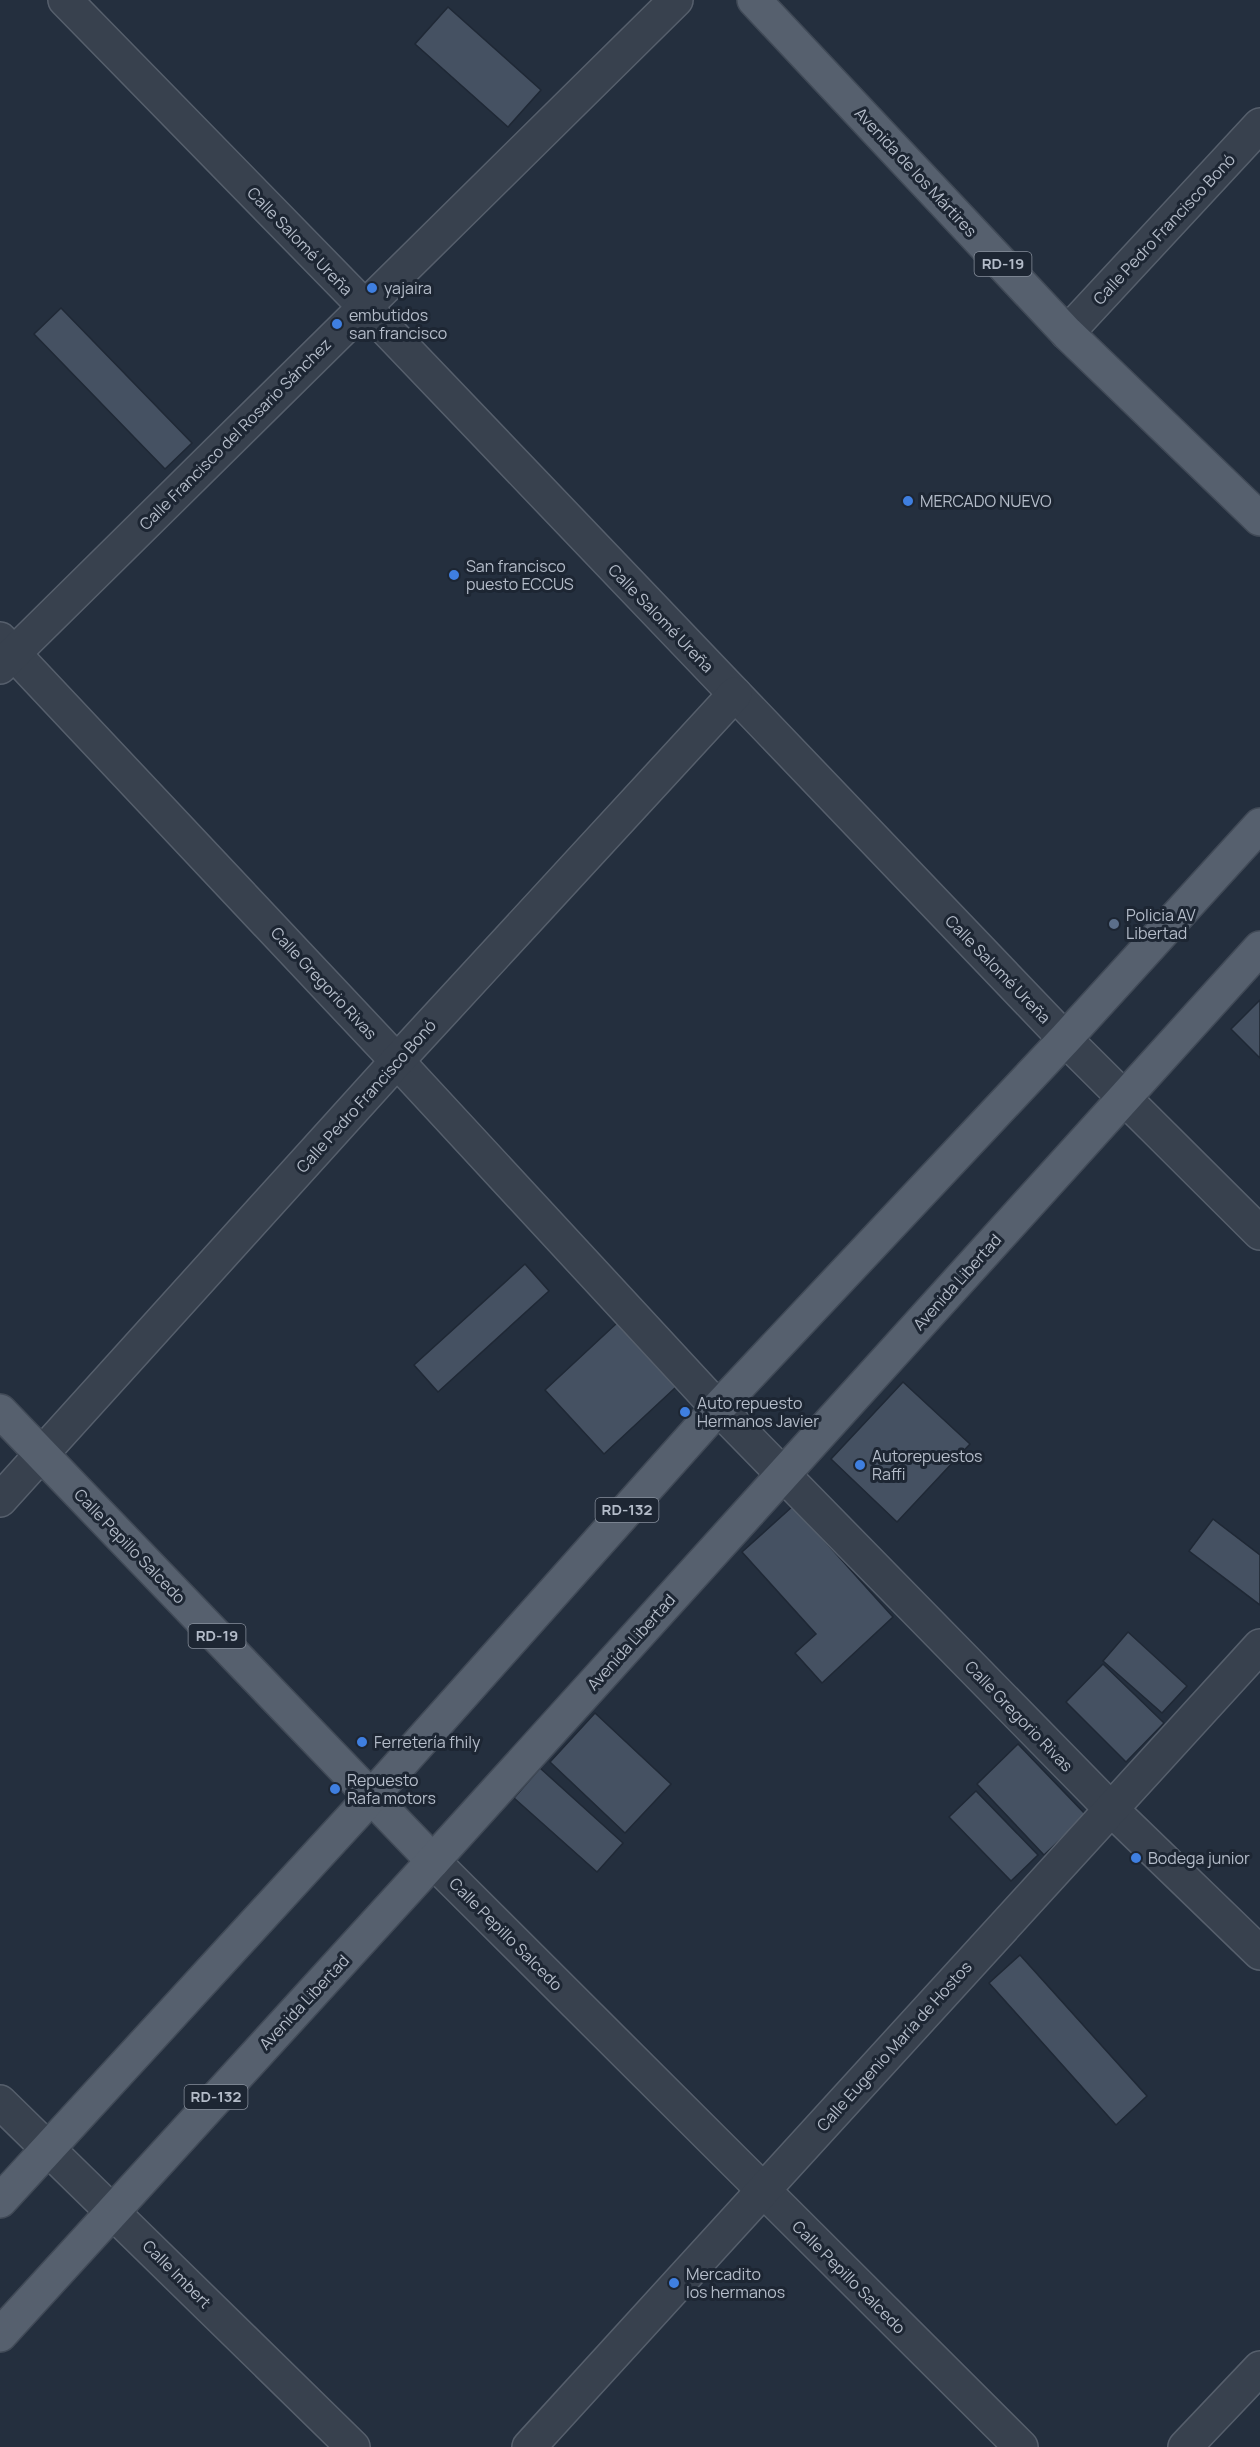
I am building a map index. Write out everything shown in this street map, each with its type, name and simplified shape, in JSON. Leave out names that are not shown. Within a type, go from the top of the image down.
[{"type":"main road","name":"Avenida de los Mártires","points":[[754,0],[1067,333],[1260,519]]},
{"type":"main road","name":"RD-132","points":[[0,2201],[371,1797],[718,1408],[1065,1039],[1260,825]]},
{"type":"main road","name":"Avenida Libertad","points":[[0,2335],[1260,948]]},
{"type":"main road","name":"Calle Pepillo Salcedo","points":[[0,1411],[433,1861]]},
{"type":"street","name":"Calle Salomé Ureña","points":[[66,0],[364,306],[1065,1039],[1260,1233]]},
{"type":"street","name":"Calle Francisco del Rosario Sánchez","points":[[5,653],[676,0]]},
{"type":"street","name":"Calle Pedro Francisco Bonó","points":[[1067,333],[1260,125]]},
{"type":"street","name":"Calle Gregorio Rivas","points":[[5,653],[397,1061],[718,1408],[1111,1809],[1260,1953]]},
{"type":"street","name":"Calle Pedro Francisco Bonó","points":[[0,1500],[397,1061],[735,694]]},
{"type":"street","name":"Calle Eugenio María de Hostos","points":[[529,2447],[1260,1646]]},
{"type":"street","name":"Calle Pepillo Salcedo","points":[[433,1861],[1021,2447]]},
{"type":"street","name":"Calle Imbert","points":[[0,2102],[353,2447]]},
{"type":"street","points":[[1185,2447],[1260,2367]]},
{"type":"building","points":[[448,7],[541,90],[508,127],[415,44]]},
{"type":"building","points":[[61,308],[192,443],[165,469],[34,334]]},
{"type":"building","points":[[1260,1000],[1260,1058],[1231,1029]]},
{"type":"building","points":[[525,1264],[549,1291],[438,1392],[414,1365]]},
{"type":"building","points":[[617,1323],[676,1387],[604,1454],[545,1390]]},
{"type":"building","points":[[903,1382],[970,1444],[897,1522],[831,1459]]},
{"type":"building","points":[[793,1506],[893,1617],[822,1683],[795,1653],[816,1634],[742,1552]]},
{"type":"building","points":[[1213,1519],[1260,1555],[1260,1605],[1189,1551]]},
{"type":"building","points":[[1128,1632],[1187,1686],[1162,1713],[1103,1661]]},
{"type":"building","points":[[1103,1664],[1164,1723],[1126,1762],[1066,1702]]},
{"type":"building","points":[[595,1713],[671,1784],[625,1833],[550,1762]]},
{"type":"building","points":[[1018,1744],[1086,1815],[1044,1855],[977,1784]]},
{"type":"building","points":[[540,1768],[623,1843],[597,1872],[514,1798]]},
{"type":"building","points":[[976,1791],[1038,1855],[1011,1881],[949,1817]]},
{"type":"building","points":[[1020,1955],[1147,2096],[1116,2125],[989,1983]]},
{"type":"place","name":"yajaira","points":[[372,288]]},
{"type":"place","name":"embutidos san francisco","points":[[337,324]]},
{"type":"place","name":"MERCADO NUEVO","points":[[908,501]]},
{"type":"place","name":"San francisco puesto ECCUS","points":[[454,575]]},
{"type":"place","name":"Policia AV Libertad","points":[[1114,924]]},
{"type":"place","name":"Auto repuesto Hermanos Javier","points":[[685,1412]]},
{"type":"place","name":"Autorepuestos Raffi","points":[[860,1465]]},
{"type":"place","name":"Ferretería fhily","points":[[362,1742]]},
{"type":"place","name":"Repuesto Rafa motors","points":[[335,1789]]},
{"type":"place","name":"Bodega junior","points":[[1136,1858]]},
{"type":"place","name":"Mercadito los hermanos","points":[[674,2283]]}]
